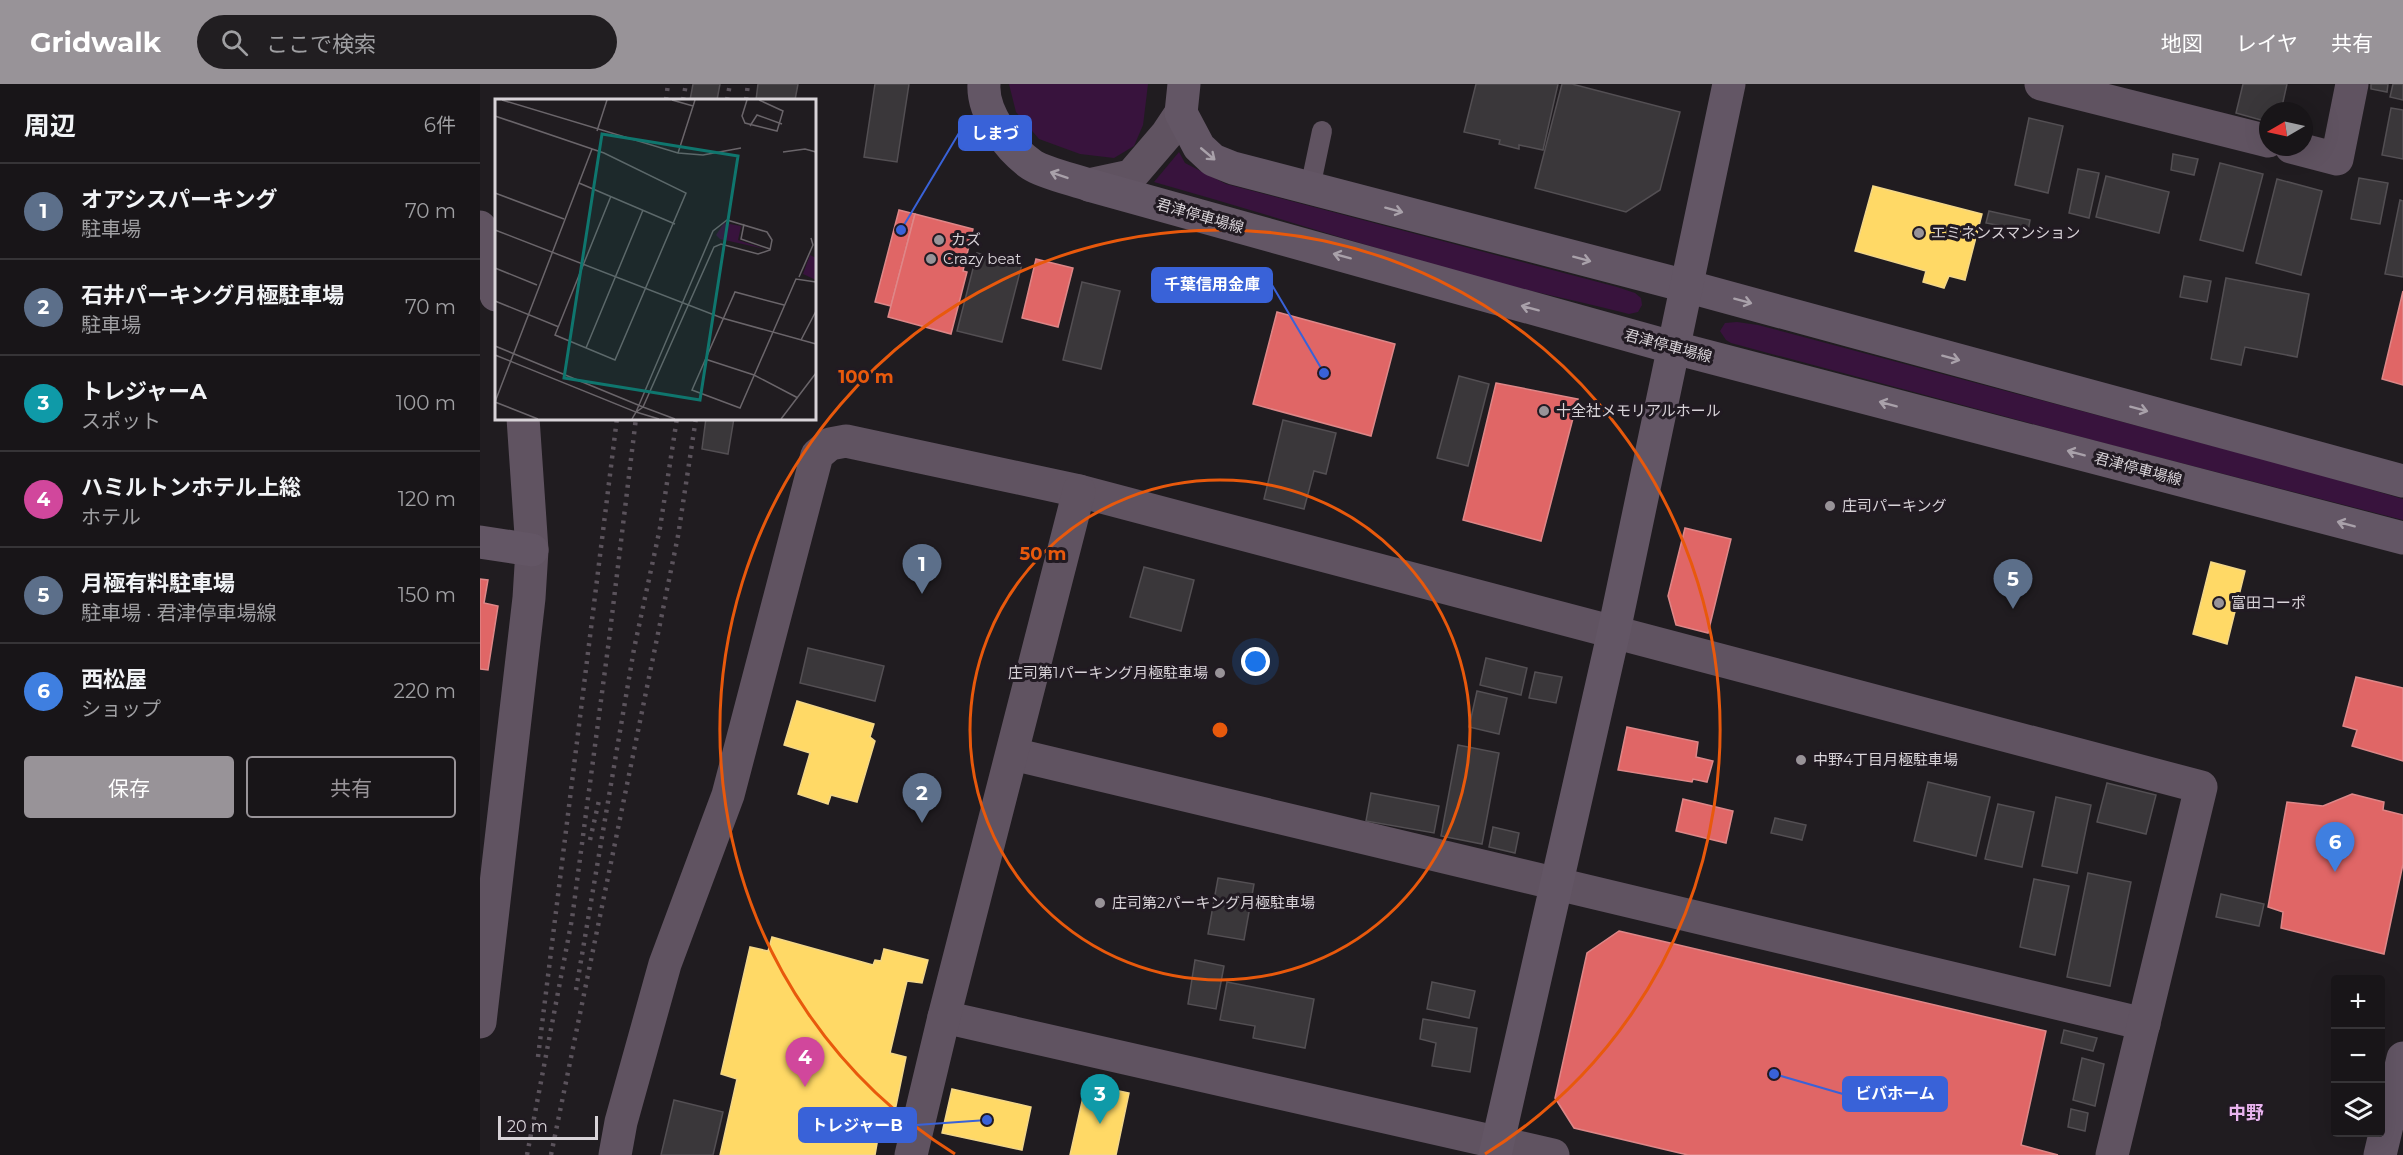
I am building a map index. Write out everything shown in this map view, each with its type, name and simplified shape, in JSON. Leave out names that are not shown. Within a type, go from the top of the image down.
[{"type":"main road","name":"君津停車場線","points":[[984,84],[983,93],[998,132],[1033,166],[1089,185],[1675,348],[2403,538]]},
{"type":"main road","points":[[1496,1149],[1614,631],[1729,84]]},
{"type":"main road","points":[[1182,98],[1199,147],[1213,160],[1233,168],[1686,286],[2403,481]]},
{"type":"main road","points":[[480,542],[532,550]]},
{"type":"main road","points":[[2380,1155],[2403,1058]]},
{"type":"street","points":[[2041,84],[2083,89],[2259,138]]},
{"type":"street","points":[[2313,153],[2337,159],[2352,84]]},
{"type":"street","points":[[1089,185],[1131,176],[1167,134],[1182,98]]},
{"type":"street","points":[[480,227],[495,291]]},
{"type":"street","points":[[480,1022],[529,598],[532,550],[523,420]]},
{"type":"street","points":[[615,1155],[621,1122],[665,964],[728,795],[817,455],[830,444],[846,441],[1079,491],[2201,787],[2112,1155]]},
{"type":"street","points":[[911,1155],[944,1017],[1079,491]]},
{"type":"street","points":[[1013,754],[2144,1024]]},
{"type":"street","points":[[944,1017],[1496,1149],[1553,1155]]},
{"type":"lane","points":[[1310,188],[1322,131]]},
{"type":"shaded area","points":[[1009,84],[1148,84],[1143,125],[1134,146],[1114,158],[1080,154],[1039,139],[1016,112]]},
{"type":"shaded area","points":[[1179,152],[1185,163],[1226,184],[1617,287],[1635,293],[1641,298],[1642,305],[1638,312],[1629,314],[1513,286],[1154,182]]},
{"type":"shaded area","points":[[1725,323],[1758,325],[2307,471],[2403,499],[2403,520],[2111,445],[1731,343],[1720,331]]},
{"type":"building: 住宅","name":"エミネンスマンション","points":[[1873,186],[1982,214],[1965,280],[1949,276],[1944,288],[1923,282],[1926,271],[1855,251]]},
{"type":"building: 住宅","name":"富田コーポ","points":[[2211,562],[2245,571],[2227,644],[2193,634]]},
{"type":"building: 住宅","points":[[797,701],[874,724],[870,737],[875,741],[857,802],[831,795],[828,804],[798,794],[810,753],[784,745]]},
{"type":"building: 住宅","points":[[772,937],[873,965],[875,960],[881,961],[884,949],[928,960],[922,983],[907,981],[890,1053],[906,1057],[895,1111],[883,1109],[875,1155],[720,1155],[737,1079],[721,1074],[750,947],[768,951]]},
{"type":"building: 住宅","points":[[1086,1084],[1129,1093],[1116,1155],[1070,1155]]},
{"type":"building: 住宅","points":[[952,1089],[1031,1107],[1022,1150],[942,1133]]},
{"type":"building: 商業","points":[[899,210],[915,214],[891,306],[875,302]]},
{"type":"building: 商業","points":[[915,214],[973,229],[963,271],[967,272],[951,334],[888,317]]},
{"type":"building: 商業","points":[[1036,259],[1073,268],[1058,327],[1022,318]]},
{"type":"building: 商業","points":[[2403,291],[2403,385],[2382,379]]},
{"type":"building: 商業","points":[[1277,312],[1395,344],[1371,436],[1253,404]]},
{"type":"building: 商業","points":[[1496,383],[1578,399],[1541,541],[1463,520]]},
{"type":"building: 商業","points":[[1685,528],[1731,539],[1708,633],[1676,625],[1668,596]]},
{"type":"building: 商業","points":[[480,579],[488,580],[484,603],[498,606],[488,670],[480,669]]},
{"type":"building: 商業","points":[[2356,677],[2403,688],[2403,761],[2352,746],[2357,730],[2343,726]]},
{"type":"building: 商業","points":[[1627,727],[1698,742],[1696,757],[1713,761],[1707,782],[1693,779],[1692,782],[1618,770]]},
{"type":"building: 商業","points":[[2352,794],[2384,802],[2383,810],[2403,815],[2403,864],[2384,954],[2281,928],[2283,912],[2268,907],[2287,802],[2323,806]]},
{"type":"building: 商業","points":[[1683,799],[1733,811],[1726,843],[1676,831]]},
{"type":"building: 商業","points":[[1619,931],[2046,1031],[2021,1145],[2058,1155],[1688,1155],[1574,1128],[1555,1098],[1587,953]]},
{"type":"building: その他","points":[[693,84],[720,84],[717,99],[690,99]]},
{"type":"building: その他","points":[[758,84],[798,84],[795,99],[756,99]]},
{"type":"building: その他","points":[[875,84],[909,84],[897,162],[864,157]]},
{"type":"building: その他","points":[[1476,84],[1558,84],[1543,150],[1519,145],[1519,149],[1499,144],[1500,140],[1464,132]]},
{"type":"building: その他","points":[[1562,84],[1572,84],[1680,112],[1660,190],[1626,212],[1535,188]]},
{"type":"building: その他","points":[[2243,84],[2287,84],[2283,102],[2259,102],[2259,119],[2236,113]]},
{"type":"building: その他","points":[[2371,84],[2388,84],[2387,92],[2371,89]]},
{"type":"building: その他","points":[[2393,84],[2403,84],[2403,100],[2390,97]]},
{"type":"building: その他","points":[[2391,108],[2403,110],[2403,159],[2382,155]]},
{"type":"building: その他","points":[[2029,118],[2063,126],[2048,193],[2015,185]]},
{"type":"building: その他","points":[[2173,154],[2198,159],[2194,175],[2171,170]]},
{"type":"building: その他","points":[[2220,163],[2263,174],[2243,251],[2200,240]]},
{"type":"building: その他","points":[[2078,169],[2099,173],[2089,218],[2069,213]]},
{"type":"building: その他","points":[[2106,176],[2169,192],[2159,233],[2096,217]]},
{"type":"building: その他","points":[[2359,178],[2388,183],[2380,224],[2351,219]]},
{"type":"building: その他","points":[[2277,179],[2322,191],[2301,275],[2256,263]]},
{"type":"building: その他","points":[[2400,200],[2403,201],[2403,277],[2385,274]]},
{"type":"building: その他","points":[[1989,211],[2030,220],[2028,231],[1986,223]]},
{"type":"building: その他","points":[[977,253],[1022,264],[1002,342],[957,331]]},
{"type":"building: その他","points":[[2184,276],[2211,281],[2207,302],[2180,297]]},
{"type":"building: その他","points":[[2226,278],[2309,294],[2297,357],[2245,347],[2241,365],[2211,359]]},
{"type":"building: その他","points":[[1082,282],[1120,291],[1101,369],[1063,360]]},
{"type":"building: その他","points":[[1459,376],[1489,384],[1468,466],[1437,458]]},
{"type":"building: その他","points":[[706,420],[734,420],[728,454],[702,449]]},
{"type":"building: その他","points":[[1283,420],[1336,433],[1326,474],[1314,471],[1304,509],[1264,499]]},
{"type":"building: その他","points":[[1144,567],[1194,580],[1181,631],[1130,617]]},
{"type":"building: その他","points":[[808,648],[884,666],[875,701],[800,683]]},
{"type":"building: その他","points":[[1486,658],[1527,668],[1521,695],[1480,685]]},
{"type":"building: その他","points":[[1535,672],[1562,677],[1556,703],[1529,698]]},
{"type":"building: その他","points":[[1477,691],[1507,698],[1499,734],[1469,727]]},
{"type":"building: その他","points":[[1458,745],[1499,753],[1482,844],[1441,836]]},
{"type":"building: その他","points":[[1928,782],[1990,797],[1976,856],[1914,841]]},
{"type":"building: その他","points":[[2107,783],[2156,795],[2146,834],[2097,822]]},
{"type":"building: その他","points":[[1371,793],[1439,806],[1434,833],[1366,821]]},
{"type":"building: その他","points":[[2056,797],[2091,805],[2077,873],[2042,866]]},
{"type":"building: その他","points":[[1998,804],[2034,812],[2022,867],[1985,859]]},
{"type":"building: その他","points":[[1775,818],[1806,825],[1802,840],[1771,833]]},
{"type":"building: その他","points":[[1493,827],[1519,833],[1515,853],[1489,847]]},
{"type":"building: その他","points":[[2088,873],[2131,882],[2110,986],[2067,977]]},
{"type":"building: その他","points":[[1218,878],[1254,884],[1244,940],[1208,934]]},
{"type":"building: その他","points":[[2034,879],[2069,886],[2055,955],[2020,947]]},
{"type":"building: その他","points":[[2221,894],[2264,904],[2259,926],[2216,917]]},
{"type":"building: その他","points":[[1195,960],[1224,966],[1216,1009],[1188,1004]]},
{"type":"building: その他","points":[[1227,982],[1314,999],[1305,1048],[1253,1038],[1255,1026],[1220,1020]]},
{"type":"building: その他","points":[[1432,982],[1475,991],[1469,1018],[1427,1009]]},
{"type":"building: その他","points":[[1423,1019],[1477,1028],[1470,1072],[1432,1066],[1436,1043],[1420,1039]]},
{"type":"building: その他","points":[[2064,1030],[2097,1038],[2093,1051],[2061,1043]]},
{"type":"building: その他","points":[[2082,1058],[2104,1064],[2095,1106],[2073,1100]]},
{"type":"building: その他","points":[[674,1100],[723,1112],[713,1155],[661,1155]]},
{"type":"building: その他","points":[[2071,1109],[2088,1113],[2085,1131],[2068,1127]]},
{"type":"railway","points":[[666,99],[668,84]]},
{"type":"railway","points":[[683,99],[686,84]]},
{"type":"railway","points":[[727,99],[730,84]]},
{"type":"railway","points":[[746,99],[748,84]]},
{"type":"railway","points":[[538,1057],[617,420]]},
{"type":"railway","points":[[527,1155],[572,919],[636,420]]},
{"type":"railway","points":[[576,990],[634,649],[660,528],[677,420]]},
{"type":"railway","points":[[551,1155],[678,536],[696,420]]},
{"type":"railway","points":[[590,840],[600,796]]},
{"type":"place","name":"しまづ","points":[[901,230]]},
{"type":"place","name":"エミネンスマンション","points":[[1919,233]]},
{"type":"place","name":"カズ","points":[[939,240]]},
{"type":"place","name":"Crazy beat","points":[[931,259]]},
{"type":"place","name":"千葉信用金庫","points":[[1324,373]]},
{"type":"place","name":"十全社メモリアルホール","points":[[1544,411]]},
{"type":"place","name":"庄司パーキング","points":[[1830,506]]},
{"type":"place","name":"オアシスパーキング","points":[[922,594]]},
{"type":"place","name":"富田コーポ","points":[[2219,603]]},
{"type":"place","name":"月極有料駐車場","points":[[2013,609]]},
{"type":"place","name":"庄司第1パーキング月極駐車場","points":[[1220,673]]},
{"type":"place","name":"中野4丁目月極駐車場","points":[[1801,760]]},
{"type":"place","name":"石井パーキング月極駐車場","points":[[922,823]]},
{"type":"place","name":"西松屋","points":[[2335,872]]},
{"type":"place","name":"庄司第2パーキング月極駐車場","points":[[1100,903]]},
{"type":"place","name":"ビバホーム","points":[[1774,1074]]},
{"type":"place","name":"ハミルトンホテル上総","points":[[805,1087]]},
{"type":"place","name":"トレジャーB","points":[[987,1120]]},
{"type":"place","name":"トレジャーA","points":[[1100,1124]]},
{"type":"district","name":"中野","points":[[2246,1113]]}]
